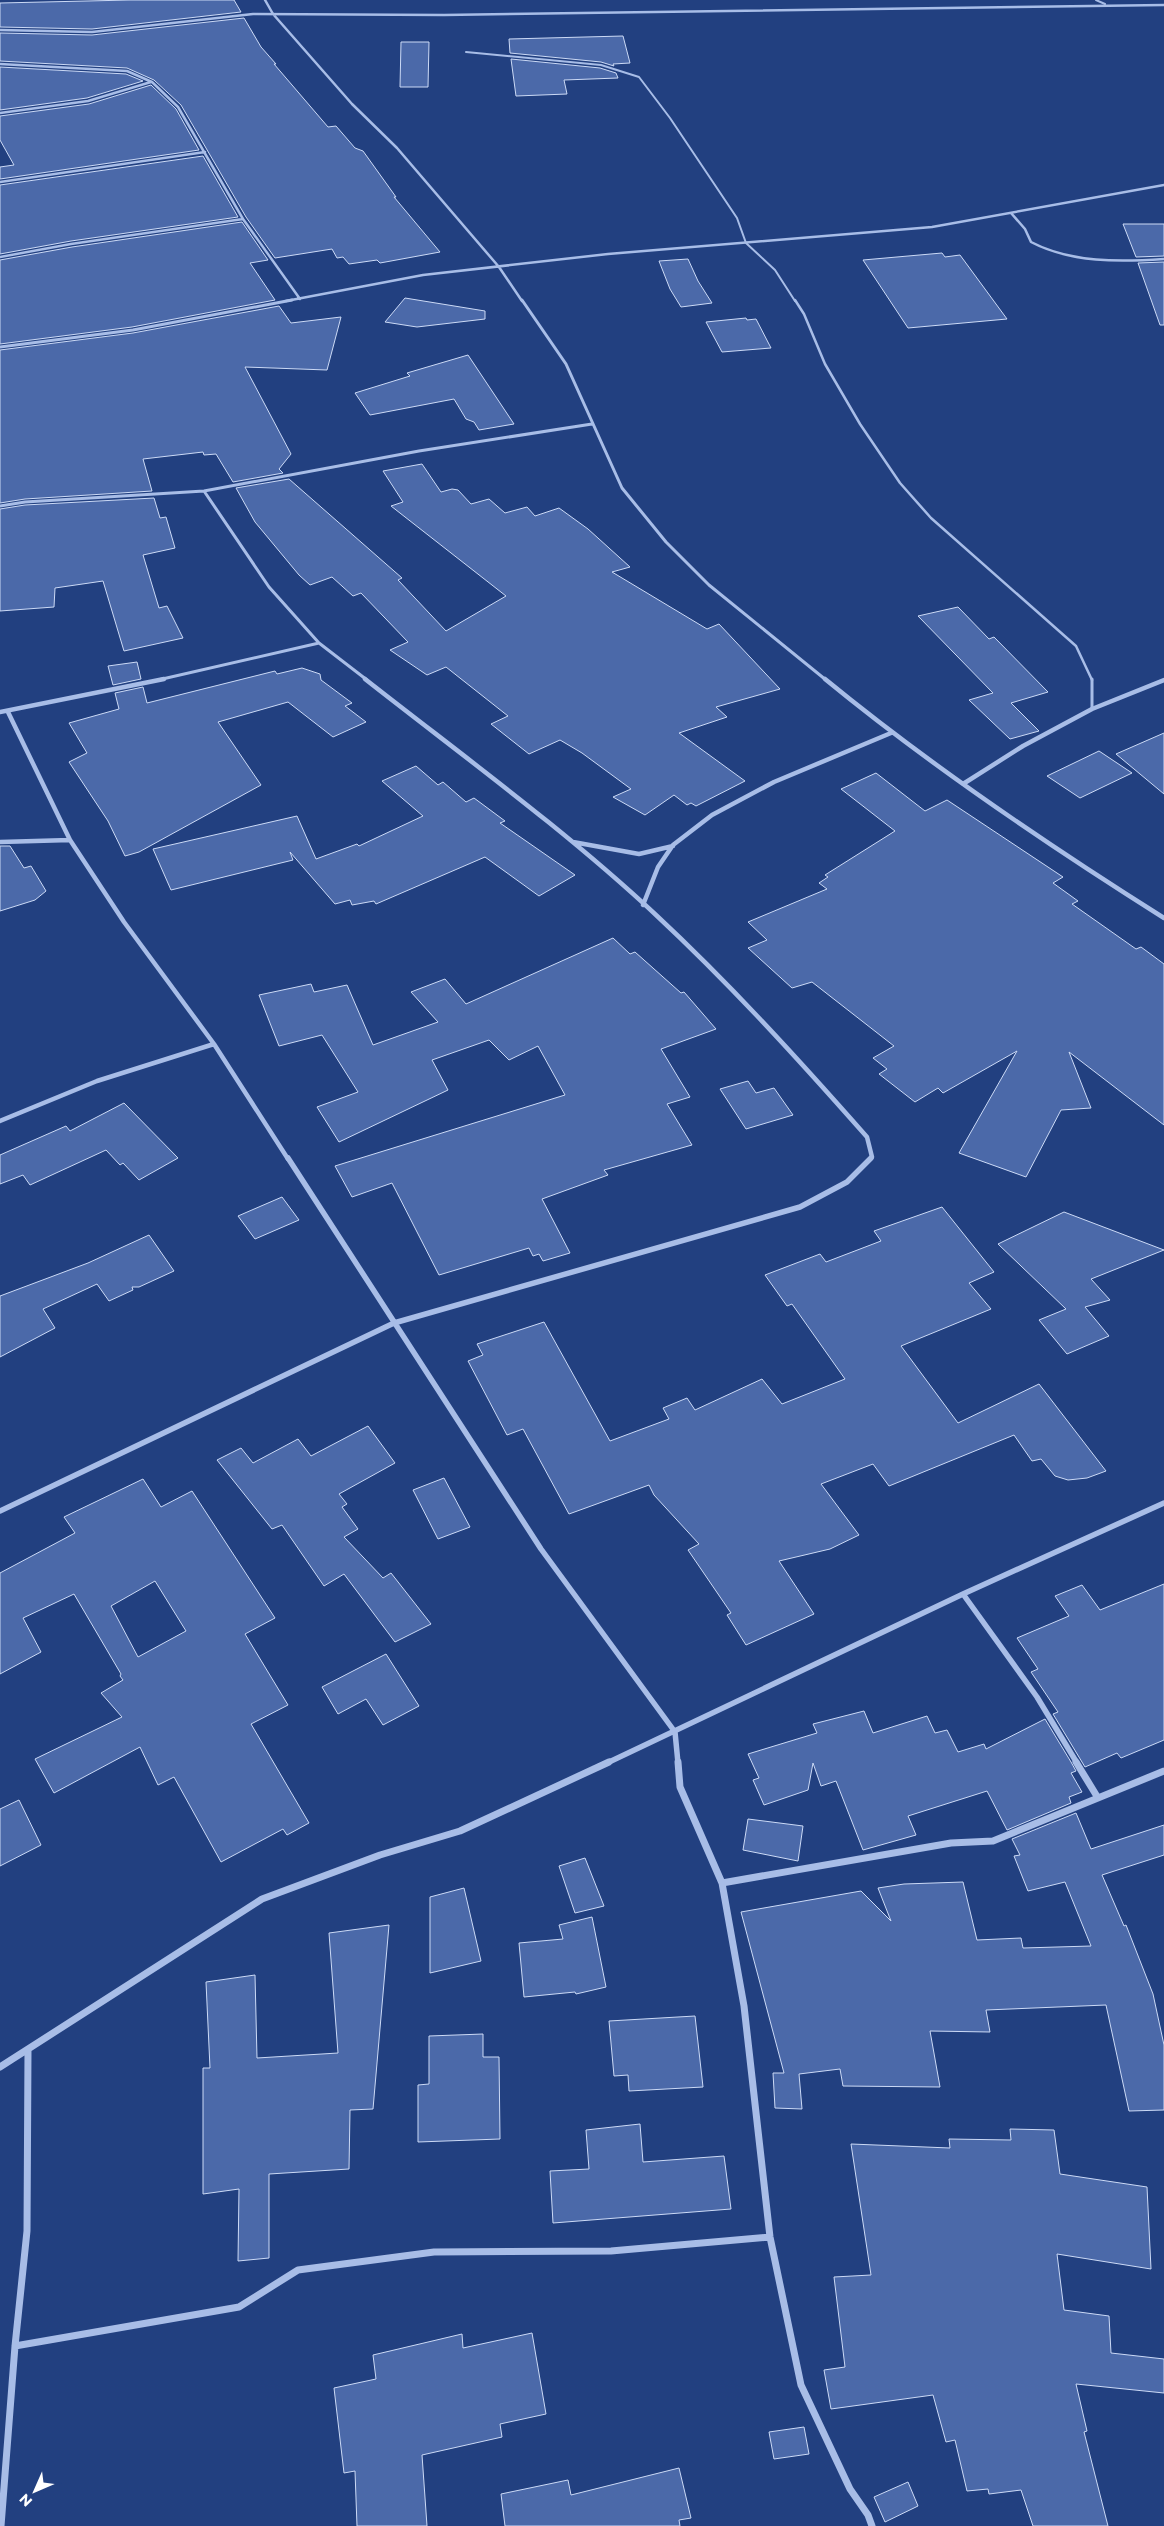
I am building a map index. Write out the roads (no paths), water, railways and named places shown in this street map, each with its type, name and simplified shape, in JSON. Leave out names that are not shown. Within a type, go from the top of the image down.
[{"type":"street","points":[[265,0],[273,14],[352,104],[397,148],[499,267],[566,364],[622,488],[666,542],[709,585],[891,733],[963,784],[1164,918]]},
{"type":"street","points":[[0,30],[92,32],[253,14],[444,15],[1105,4],[1164,5]]},
{"type":"street","points":[[0,64],[127,71],[152,82],[178,107],[243,219],[300,299]]},
{"type":"street","points":[[0,112],[88,100],[152,82]]},
{"type":"street","points":[[0,182],[205,152]]},
{"type":"street","points":[[0,347],[133,330],[423,275],[608,254],[932,227],[1164,185]]},
{"type":"street","points":[[1011,213],[1025,229],[1031,242],[1050,250],[1112,260],[1164,259]]},
{"type":"street","points":[[0,257],[71,244],[243,219]]},
{"type":"street","points":[[0,506],[25,502],[204,491],[419,451],[592,424]]},
{"type":"street","points":[[0,1511],[394,1323],[800,1208],[847,1182],[872,1157],[867,1137],[773,1031],[643,904],[573,842],[319,643],[269,587],[204,491]]},
{"type":"street","points":[[0,712],[8,712],[179,676],[319,643]]},
{"type":"street","points":[[963,784],[1023,746],[1092,709],[1164,680]]},
{"type":"street","points":[[8,712],[70,840],[124,922],[214,1044],[541,1549],[675,1732],[680,1787],[722,1883],[744,2006],[770,2237],[801,2385],[850,2489],[868,2515],[872,2526]]},
{"type":"street","points":[[643,904],[658,867],[673,846],[712,815],[774,782],[891,733]]},
{"type":"street","points":[[0,842],[70,840]]},
{"type":"street","points":[[573,842],[639,854],[673,846]]},
{"type":"street","points":[[0,1121],[97,1081],[214,1044]]},
{"type":"street","points":[[0,2067],[28,2051],[262,1899],[380,1856],[460,1831],[675,1732],[963,1594],[1164,1502]]},
{"type":"street","points":[[963,1594],[1037,1697],[1098,1798]]},
{"type":"street","points":[[722,1883],[951,1843],[993,1840],[1164,1772]]},
{"type":"street","points":[[1,2526],[15,2346],[27,2231],[28,2051]]},
{"type":"street","points":[[15,2346],[239,2306],[298,2270],[434,2252],[611,2251],[770,2237]]},
{"type":"lane","points":[[1096,0],[1105,4]]},
{"type":"lane","points":[[466,52],[601,65],[638,77],[670,118],[736,218],[746,243],[775,270],[804,314],[825,364],[860,424],[900,483],[931,518],[1076,646],[1092,680],[1092,709]]}]
